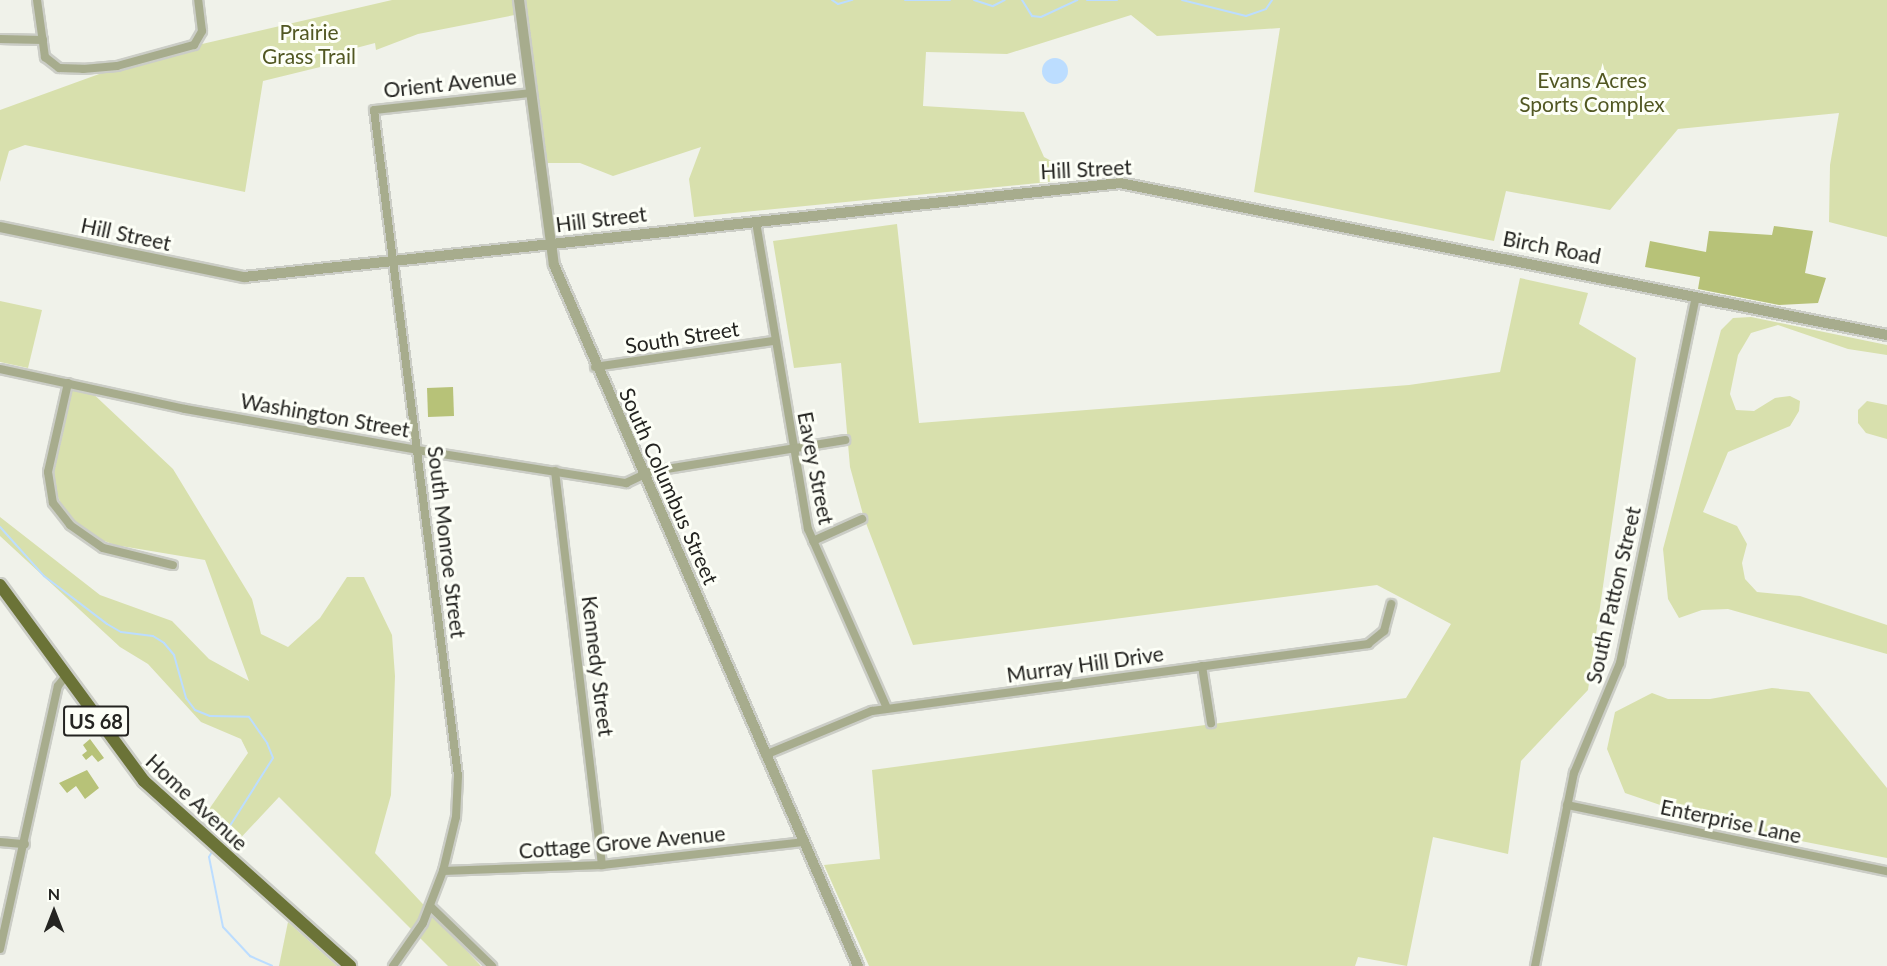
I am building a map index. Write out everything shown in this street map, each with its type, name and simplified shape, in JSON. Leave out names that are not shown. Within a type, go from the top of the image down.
[{"type":"main road","name":"Home Avenue","points":[[0,585],[126,762],[222,852],[350,966]]},
{"type":"street","points":[[37,0],[48,62],[70,69],[109,67],[189,48],[202,31],[198,0]]},
{"type":"street","name":"South Columbus Street","points":[[519,0],[548,244],[595,367],[858,966]]},
{"type":"street","points":[[0,39],[43,40]]},
{"type":"street","name":"Orient Avenue","points":[[374,110],[530,93]]},
{"type":"street","name":"South Monroe Street","points":[[374,110],[458,770],[456,817],[443,871],[430,907],[393,966]]},
{"type":"street","name":"Hill Street","points":[[0,228],[238,277],[1108,183],[1210,198]]},
{"type":"street","name":"Birch Road","points":[[1210,198],[1887,335]]},
{"type":"street","name":"Eavey Street","points":[[756,222],[774,341],[805,512],[813,541],[887,708]]},
{"type":"street","name":"South Patton Street","points":[[1535,966],[1580,753],[1620,663],[1696,297]]},
{"type":"street","name":"South Street","points":[[595,367],[774,341]]},
{"type":"street","name":"Washington Street","points":[[0,369],[417,450],[626,483],[643,474],[845,440]]},
{"type":"street","points":[[68,383],[48,472],[53,503],[70,525],[103,548],[173,564]]},
{"type":"street","name":"Kennedy Street","points":[[555,471],[602,865]]},
{"type":"street","points":[[813,541],[862,519]]},
{"type":"street","name":"Murray Hill Drive","points":[[765,755],[846,720],[887,708],[1368,644],[1384,631],[1391,604]]},
{"type":"street","points":[[1202,666],[1211,723]]},
{"type":"street","points":[[0,949],[25,844],[58,686],[65,677]]},
{"type":"street","name":"Enterprise Lane","points":[[1567,806],[1887,872]]},
{"type":"street","points":[[0,842],[25,844]]},
{"type":"street","name":"Cottage Grove Avenue","points":[[443,871],[602,865],[803,842]]},
{"type":"street","points":[[430,907],[492,966]]},
{"type":"green space","points":[[392,0],[1887,0],[1887,237],[1829,222],[1830,165],[1839,113],[1678,129],[1610,210],[1506,191],[1494,241],[1254,192],[1280,28],[1157,36],[1131,15],[1007,54],[926,52],[923,106],[1024,112],[1044,157],[1057,164],[1058,181],[694,217],[689,179],[701,147],[613,176],[580,163],[542,163],[525,13],[418,34],[376,50],[375,43],[356,48],[357,58],[263,81],[245,192],[25,145],[9,151],[0,182],[0,110],[146,57]]},
{"type":"green space","points":[[897,224],[919,423],[1409,385],[1500,372],[1520,278],[1588,293],[1579,324],[1636,358],[1588,690],[1521,761],[1508,854],[1433,837],[1407,966],[1358,957],[1355,966],[869,966],[824,865],[880,859],[872,770],[1406,698],[1451,624],[1377,585],[913,645],[864,518],[850,467],[841,363],[794,368],[773,241]]},
{"type":"green space","points":[[0,301],[42,310],[28,368],[0,362]]},
{"type":"green space","points":[[1751,317],[1887,345],[1887,355],[1848,349],[1778,325],[1751,333],[1738,355],[1730,394],[1736,410],[1754,411],[1775,398],[1790,396],[1800,401],[1799,411],[1790,426],[1728,452],[1703,512],[1737,526],[1747,544],[1742,563],[1745,579],[1757,592],[1800,596],[1887,625],[1887,654],[1728,609],[1702,610],[1679,618],[1668,599],[1663,549],[1721,330],[1733,318]]},
{"type":"green space","points":[[65,382],[87,388],[173,469],[252,599],[261,634],[288,647],[320,618],[347,577],[364,577],[392,635],[395,676],[391,795],[375,853],[481,966],[448,966],[279,797],[234,845],[205,815],[248,753],[241,739],[201,722],[148,664],[120,647],[0,536],[0,517],[100,595],[172,621],[209,659],[249,681],[205,560],[115,545],[91,536],[65,512],[51,482],[69,397],[62,393]]},
{"type":"green space","points":[[1867,401],[1887,405],[1887,439],[1866,433],[1858,423],[1858,410]]},
{"type":"green space","points":[[1772,688],[1809,692],[1887,788],[1887,858],[1719,825],[1625,793],[1607,749],[1615,712],[1652,693],[1668,699],[1710,699]]},
{"type":"green space","points":[[288,922],[337,966],[279,966]]},
{"type":"water","points":[[1055,58],[1064,62],[1068,71],[1064,80],[1055,84],[1046,80],[1042,71],[1046,62]]},
{"type":"building","points":[[1774,226],[1813,231],[1805,273],[1826,278],[1818,303],[1779,305],[1698,289],[1700,277],[1645,267],[1650,241],[1706,252],[1709,231],[1772,235]]},
{"type":"building","points":[[453,387],[454,416],[428,417],[427,388]]},
{"type":"building","points":[[90,739],[104,758],[98,762],[92,755],[86,760],[82,755],[87,751],[83,745]]},
{"type":"building","points":[[87,770],[99,788],[85,799],[76,786],[67,793],[59,783]]},
{"type":"waterway","points":[[832,0],[838,4],[852,0]]},
{"type":"waterway","points":[[905,0],[950,0]]},
{"type":"waterway","points":[[974,0],[993,6],[1005,0]]},
{"type":"waterway","points":[[1022,0],[1032,16],[1041,17],[1077,0]]},
{"type":"waterway","points":[[1087,0],[1117,0]]},
{"type":"waterway","points":[[1182,0],[1246,16],[1266,9],[1272,0]]},
{"type":"waterway","points":[[0,527],[44,576],[107,624],[121,632],[153,636],[164,643],[174,655],[186,698],[195,710],[210,716],[249,717],[267,743],[273,758],[219,843]]},
{"type":"waterway","points":[[213,850],[209,857],[223,927],[250,956],[272,966]]},
{"type":"park label","name":"Prairie Grass Trail","points":[[309,44]]},
{"type":"park label","name":"Evans Acres Sports Complex","points":[[1592,92]]}]
